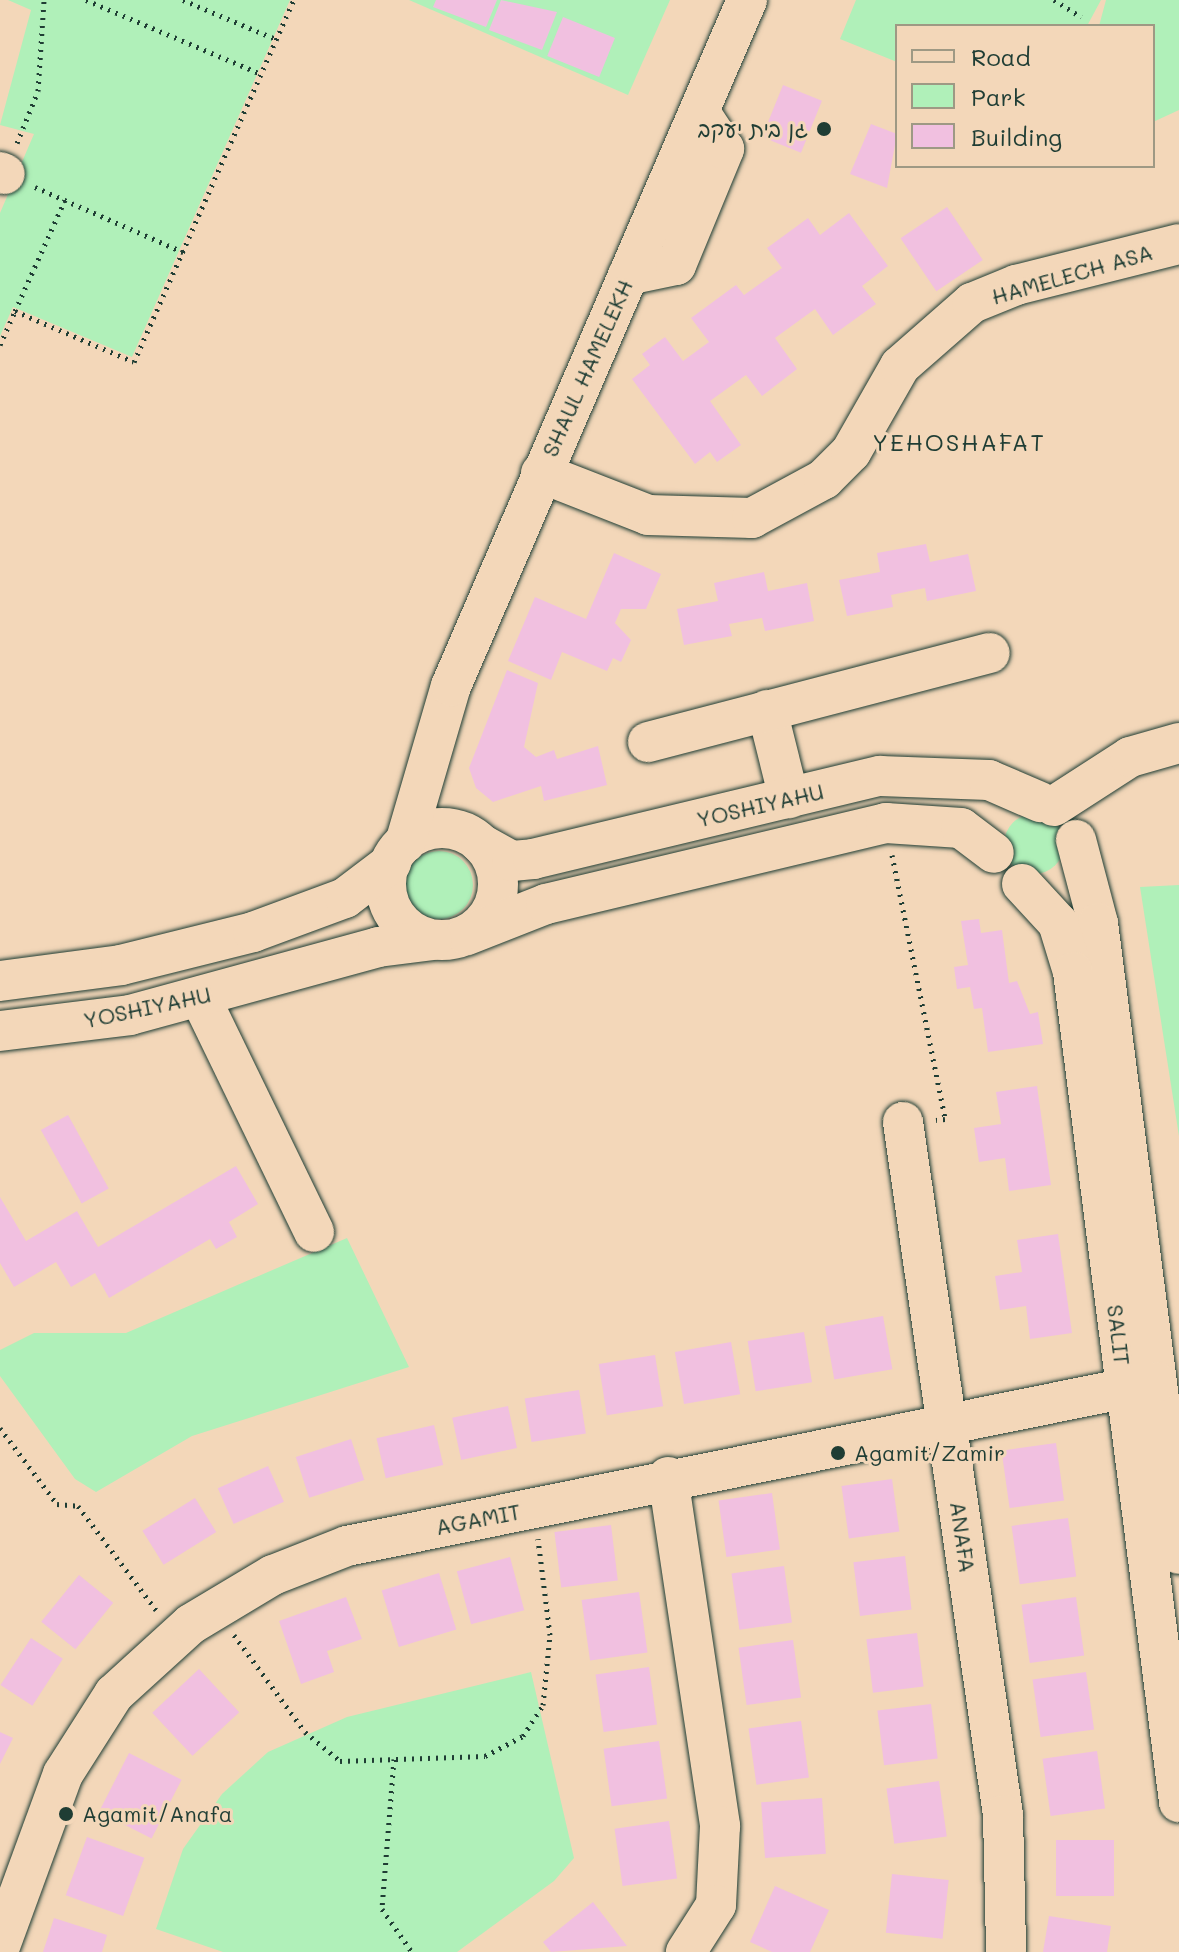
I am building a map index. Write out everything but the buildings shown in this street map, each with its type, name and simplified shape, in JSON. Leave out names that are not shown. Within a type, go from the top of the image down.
[{"type":"street","name":"SHAUL HAMELEKH","points":[[398,853],[434,738],[541,473],[747,0]]},
{"type":"street","name":"HAMELECH ASA","points":[[541,473],[648,515],[752,518],[824,479],[851,452],[900,366],[972,303],[1016,285],[1179,244]]},
{"type":"street","points":[[648,742],[990,653]]},
{"type":"street","points":[[767,710],[789,798]]},
{"type":"street","name":"SHAUL HAMELEKH","points":[[434,738],[440,799],[473,839]]},
{"type":"street","points":[[1047,804],[1076,840],[1062,875],[1022,884],[994,853],[1004,815],[1047,804],[1130,757],[1179,743]]},
{"type":"street","name":"YOSHIYAHU","points":[[473,839],[512,861],[533,859],[880,776],[936,775],[989,780],[1047,804]]},
{"type":"street","name":"YOSHIYAHU","points":[[0,1031],[200,997],[449,937],[546,904],[886,823],[961,828],[994,853]]},
{"type":"street","points":[[0,981],[121,965],[253,932],[345,898],[398,853],[434,829],[473,839],[492,858],[498,893],[449,937],[393,911],[398,853]]},
{"type":"street","name":"SALIT","points":[[1076,840],[1098,923],[1172,1692],[1179,1802]]},
{"type":"street","name":"SALIT","points":[[1022,884],[1058,923],[1073,972],[1142,1386],[1179,1554]]},
{"type":"street","points":[[200,997],[314,1232]]},
{"type":"street","name":"ANAFA","points":[[903,1122],[1003,1815],[1006,1952]]},
{"type":"street","name":"AGAMIT","points":[[0,1946],[63,1774],[87,1731],[114,1694],[176,1637],[214,1608],[347,1546],[668,1477],[1142,1386]]},
{"type":"street","points":[[668,1477],[720,1826],[716,1905],[686,1952]]},
{"type":"path","points":[[44,0],[38,91],[2,173],[183,252]]},
{"type":"path","points":[[86,0],[261,74]]},
{"type":"path","points":[[183,0],[276,39]]},
{"type":"path","points":[[15,311],[134,362],[294,0]]},
{"type":"path","points":[[1054,0],[1081,17]]},
{"type":"path","points":[[0,345],[65,200]]},
{"type":"path","points":[[886,823],[945,1119],[903,1122]]},
{"type":"path","points":[[0,1428],[57,1504],[78,1506],[176,1637]]},
{"type":"path","points":[[214,1608],[305,1732],[340,1761],[485,1756],[523,1736],[543,1705],[550,1635],[534,1508]]},
{"type":"path","points":[[394,1759],[382,1909],[412,1952]]},
{"type":"green space","points":[[8,0],[290,0],[132,357],[13,307],[0,336],[0,213],[34,134],[0,125],[31,10]]},
{"type":"green space","points":[[409,0],[670,0],[628,95]]},
{"type":"green space","points":[[856,0],[1101,0],[1088,24],[895,24],[895,61],[840,39]]},
{"type":"green space","points":[[1106,0],[1179,0],[1179,110],[1155,121],[1155,24],[1100,24]]},
{"type":"green space","points":[[1034,814],[1045,816],[1055,823],[1062,833],[1062,855],[1055,865],[1045,872],[1034,874],[1023,872],[1013,865],[1006,855],[1004,844],[1006,833],[1013,823],[1023,816]]},
{"type":"green space","points":[[439,851],[463,861],[473,885],[463,909],[439,919],[415,909],[405,885],[415,861]]},
{"type":"green space","points":[[1179,885],[1179,1136],[1140,887]]},
{"type":"green space","points":[[347,1238],[409,1367],[192,1436],[96,1492],[75,1479],[0,1376],[0,1350],[34,1333],[126,1333]]},
{"type":"green space","points":[[531,1672],[574,1858],[554,1881],[457,1952],[223,1952],[156,1929],[183,1849],[222,1794],[268,1752],[347,1717]]},
{"type":"place","name":"גן בית יעקב","points":[[824,129]]},
{"type":"place","name":"Agamit/Zamir","points":[[838,1453]]},
{"type":"place","name":"Agamit/Anafa","points":[[66,1814]]},
{"type":"district","name":"YEHOSHAFAT","points":[[959,442]]}]
